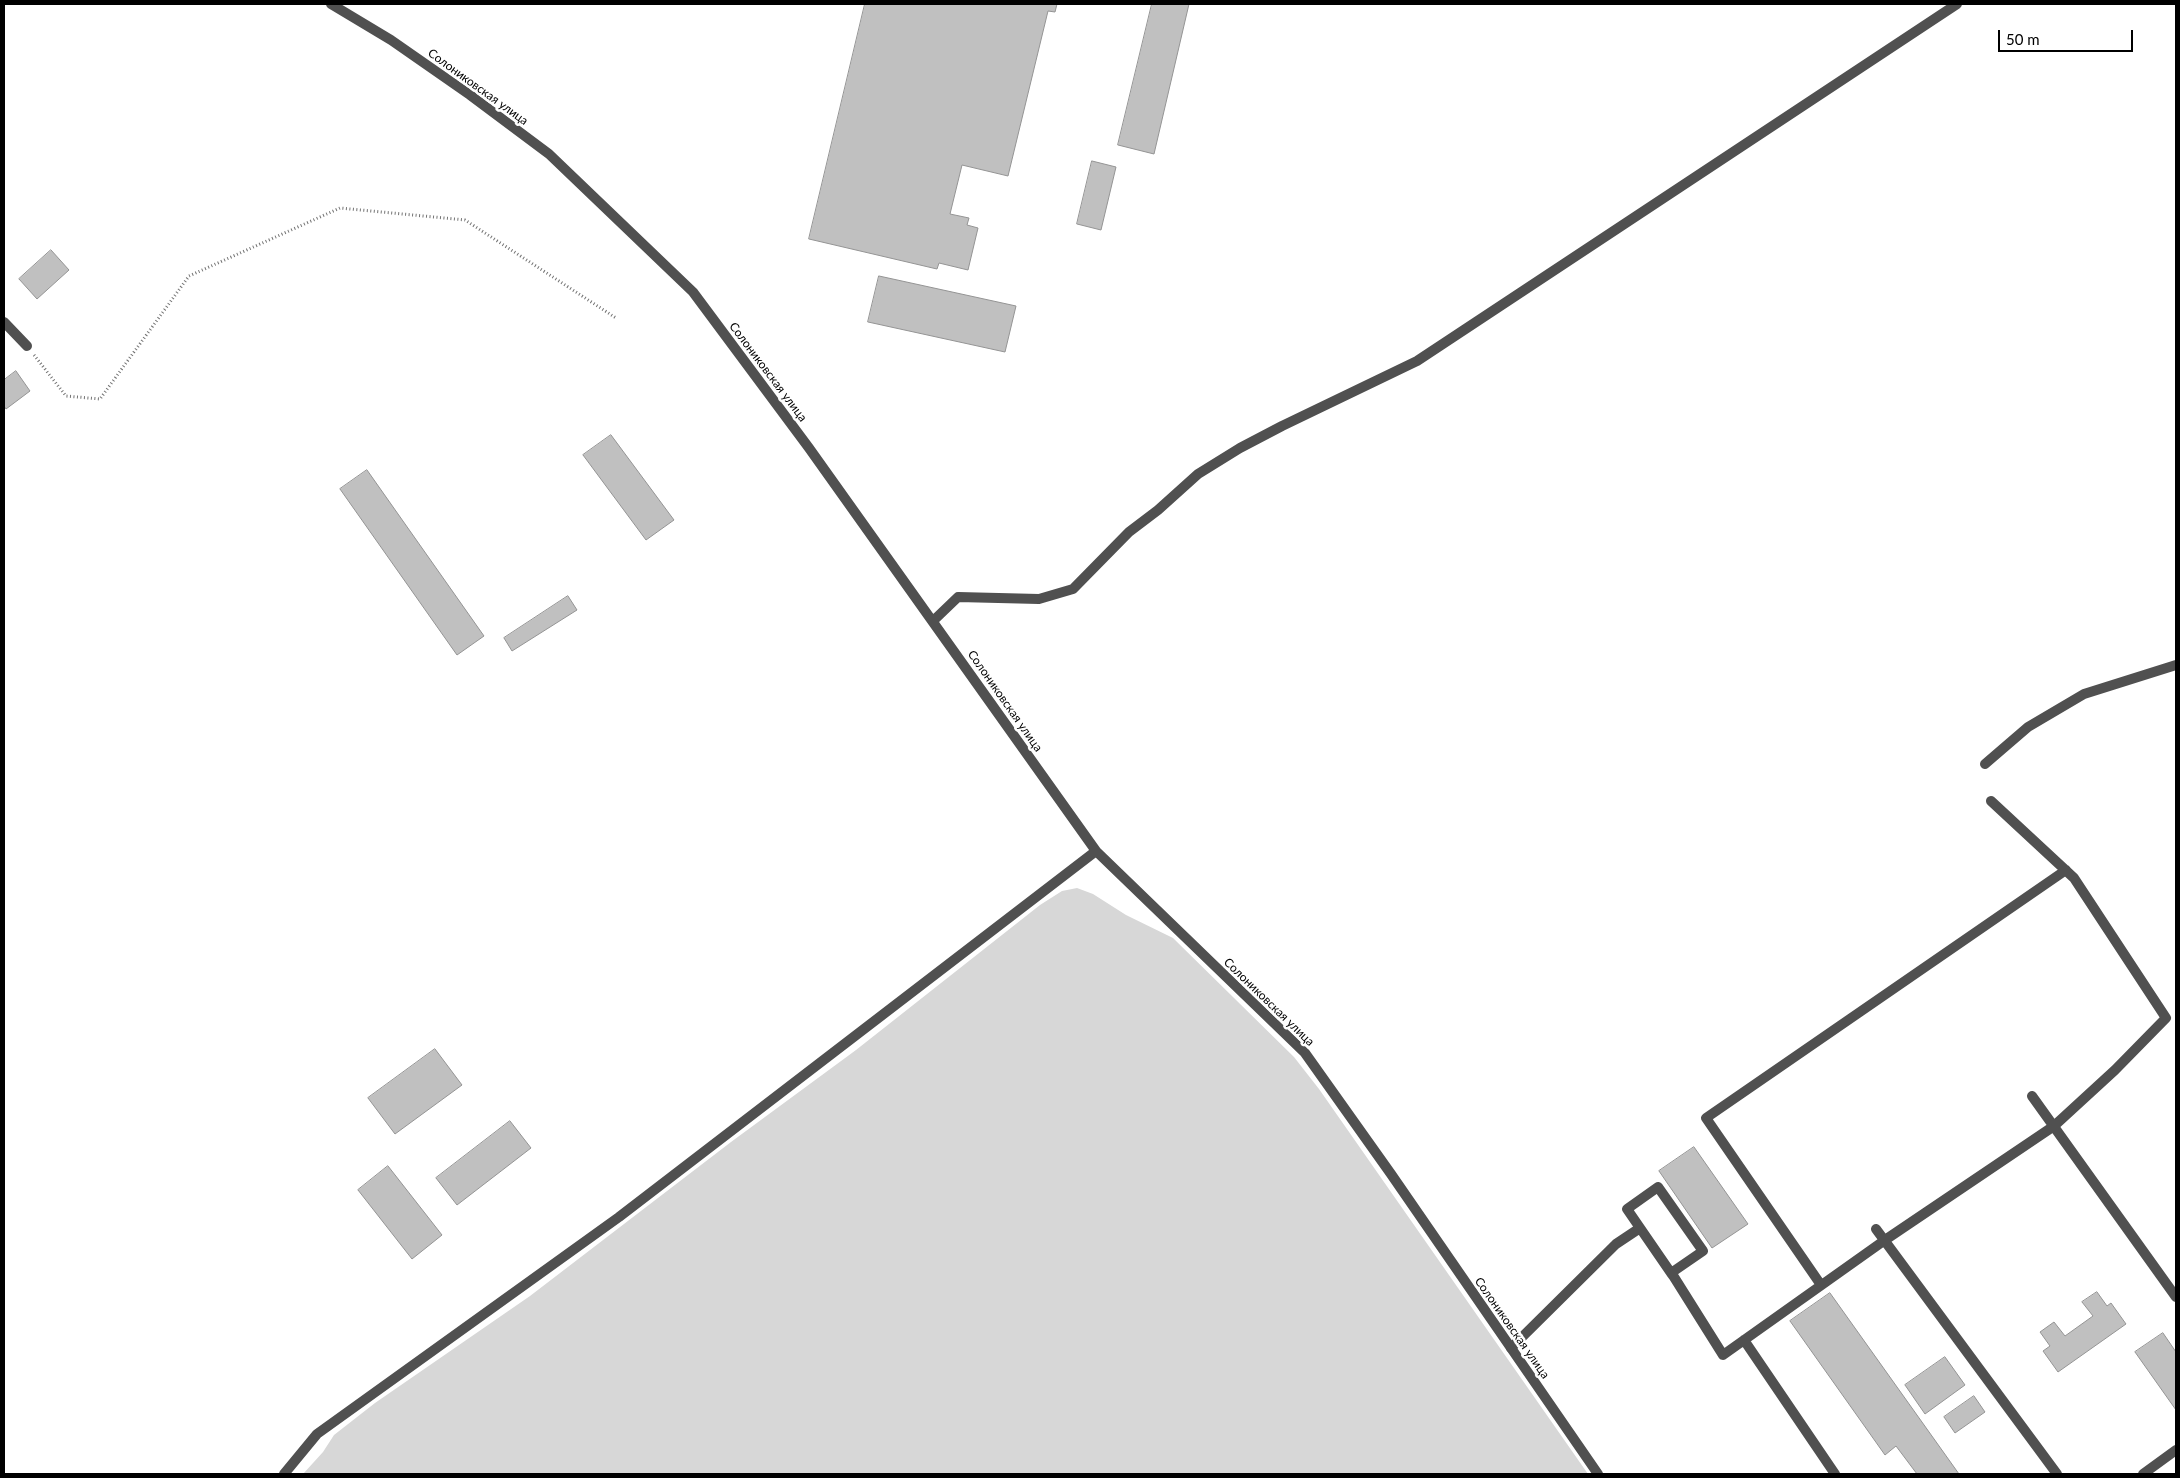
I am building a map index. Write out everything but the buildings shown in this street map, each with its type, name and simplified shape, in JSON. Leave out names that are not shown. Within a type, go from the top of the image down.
[{"type":"street","name":"Солониковская улица","points":[[331,4],[415,57],[549,154],[693,292],[809,448],[1096,851],[1305,1053],[1598,1474]]},
{"type":"street","points":[[933,621],[958,597],[1039,599],[1073,589],[1129,532],[1158,510],[1198,474],[1240,448],[1282,426],[1417,360],[1957,4]]},
{"type":"street","points":[[4,322],[27,346]]},
{"type":"street","points":[[1984,764],[2028,727],[2084,694],[2176,665]]},
{"type":"street","points":[[1671,1273],[1703,1251],[1658,1187],[1627,1209],[1671,1273],[1723,1355],[1885,1240],[2054,1126],[2115,1070],[2166,1018],[2074,878],[1991,801]]},
{"type":"street","points":[[284,1474],[316,1434],[619,1217],[1096,851]]},
{"type":"street","points":[[1821,1285],[1706,1118],[2066,870]]},
{"type":"street","points":[[2032,1096],[2176,1297]]},
{"type":"street","points":[[1511,1348],[1616,1244],[1640,1228]]},
{"type":"street","points":[[1876,1228],[2057,1474]]},
{"type":"street","points":[[1744,1340],[1835,1474]]},
{"type":"street","points":[[2143,1474],[2176,1450]]},
{"type":"path","points":[[27,346],[66,396],[100,399],[189,276],[340,208],[465,220],[616,318]]},
{"type":"shaded area","points":[[1077,888],[1093,894],[1126,915],[1173,938],[1294,1057],[1319,1089],[1588,1474],[303,1474],[323,1452],[334,1435],[375,1403],[530,1296],[731,1142],[856,1050],[1040,905],[1062,891]]}]
